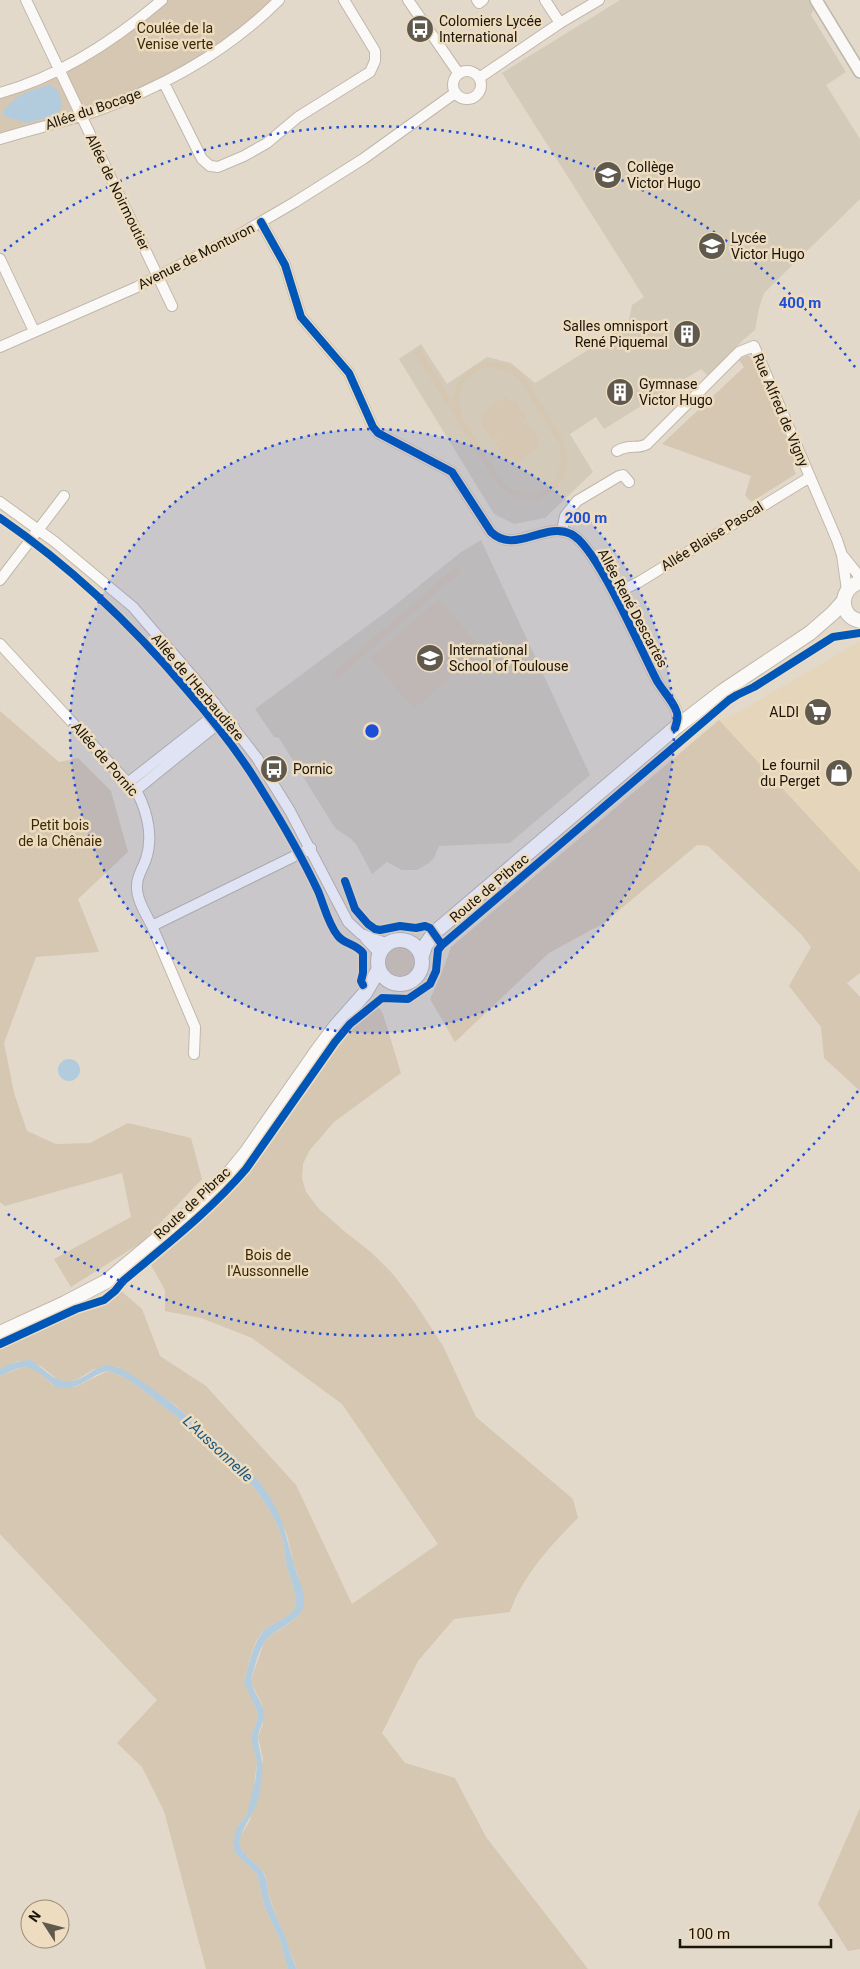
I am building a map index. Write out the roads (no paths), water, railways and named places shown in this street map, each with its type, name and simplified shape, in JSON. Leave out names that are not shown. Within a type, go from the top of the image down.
[{"type":"main road","name":"Route de Pibrac","points":[[422,955],[425,946],[434,934],[675,728],[723,691],[810,633],[833,613],[851,586],[860,582]]},
{"type":"main road","points":[[845,596],[846,612],[856,619]]},
{"type":"main road","name":"Route de Pibrac","points":[[810,633],[856,619]]},
{"type":"main road","name":"Route de Pibrac","points":[[406,941],[417,940],[434,934]]},
{"type":"main road","points":[[398,940],[406,941],[416,946],[422,955],[422,968],[415,979],[403,984],[391,982],[384,978],[379,969],[384,949],[398,940]]},
{"type":"main road","name":"Route de Pibrac","points":[[0,1333],[66,1303],[106,1281],[198,1205],[224,1180],[246,1153],[318,1050],[365,993],[379,969]]},
{"type":"main road","name":"Route de Pibrac","points":[[365,993],[377,986],[391,982]]},
{"type":"street","name":"Allée de Noirmoutier","points":[[26,0],[172,306]]},
{"type":"street","points":[[0,93],[60,71],[119,34],[162,0]]},
{"type":"street","name":"Allée du Bocage","points":[[0,139],[81,115],[139,95],[164,83],[226,44],[279,0]]},
{"type":"street","points":[[164,83],[202,160],[210,166],[218,167],[227,164],[267,143],[298,117],[370,72],[375,61],[375,51],[344,0]]},
{"type":"street","points":[[408,0],[459,74]]},
{"type":"street","points":[[477,0],[479,3],[483,0]]},
{"type":"street","points":[[545,0],[560,23]]},
{"type":"street","points":[[479,78],[505,67],[560,23],[600,0]]},
{"type":"street","points":[[816,0],[860,72]]},
{"type":"street","points":[[472,73],[479,78],[481,88],[476,96],[466,99],[461,98],[455,93],[454,82],[459,74],[472,73]]},
{"type":"street","name":"Avenue de Monturon","points":[[0,347],[159,276],[261,222],[363,159],[455,93]]},
{"type":"street","points":[[261,222],[285,265],[301,317],[349,373],[373,427],[378,433],[452,472],[491,532],[498,538],[513,541],[562,531],[566,516],[577,501],[619,476],[623,475],[629,482]]},
{"type":"street","points":[[0,259],[34,331]]},
{"type":"street","name":"Rue Alfred de Vigny","points":[[617,451],[627,446],[640,447],[647,444],[740,352],[754,346],[842,555],[860,578]]},
{"type":"street","name":"Allée Blaise Pascal","points":[[614,594],[639,582],[810,477]]},
{"type":"street","points":[[0,580],[64,496]]},
{"type":"street","name":"Allée de l'Herbaudière","points":[[0,502],[38,529],[133,607],[215,702],[274,784],[311,848],[344,915],[361,934],[384,949]]},
{"type":"street","name":"Allée René Descartes","points":[[562,531],[575,536],[586,546],[614,594],[664,692],[676,710],[678,717],[675,728]]},
{"type":"street","name":"Rue Alfred de Vigny","points":[[842,555],[845,596]]},
{"type":"street","name":"Allée de Pornic","points":[[0,644],[132,786],[144,808],[149,833],[147,856],[137,882],[137,891],[195,1027],[194,1054]]},
{"type":"street","points":[[132,786],[208,720],[215,702]]},
{"type":"street","points":[[132,786],[214,727],[220,725],[234,727]]},
{"type":"street","points":[[152,926],[311,848]]},
{"type":"water","points":[[49,85],[58,91],[62,103],[60,111],[55,115],[27,123],[4,116],[2,113],[13,101],[23,94]]},
{"type":"water","points":[[69,1059],[77,1062],[80,1070],[77,1078],[69,1081],[61,1078],[58,1070],[61,1062]]},
{"type":"water","name":"L'Aussonnelle","points":[[30,1360],[55,1378],[65,1381],[74,1381],[100,1367],[108,1366],[117,1367],[129,1373],[197,1423],[240,1461],[266,1491],[279,1515],[295,1570],[303,1589],[304,1605],[302,1611],[294,1620],[265,1641],[253,1671],[252,1686],[264,1714],[258,1738],[262,1769],[258,1800],[241,1835],[240,1844],[247,1857],[263,1871],[271,1903],[297,1969],[288,1969],[280,1940],[264,1905],[257,1874],[235,1853],[233,1842],[237,1827],[247,1815],[256,1777],[257,1762],[252,1743],[252,1734],[258,1717],[256,1708],[244,1683],[247,1669],[255,1645],[262,1632],[286,1617],[296,1607],[294,1590],[285,1560],[283,1540],[275,1520],[251,1483],[236,1467],[202,1437],[132,1382],[108,1371],[68,1388],[56,1386],[42,1374],[31,1368],[20,1368],[0,1376],[0,1369]]},
{"type":"place","name":"Colomiers Lycée International","points":[[420,29]]},
{"type":"place","name":"Collège Victor Hugo","points":[[608,175]]},
{"type":"place","name":"Lycée Victor Hugo","points":[[712,246]]},
{"type":"place","name":"Salles omnisport René Piquemal","points":[[687,334]]},
{"type":"place","name":"Gymnase Victor Hugo","points":[[620,392]]},
{"type":"place","name":"International School of Toulouse","points":[[430,658]]},
{"type":"place","name":"ALDI","points":[[818,712]]},
{"type":"place","name":"Pornic","points":[[274,769]]},
{"type":"place","name":"Le fournil du Perget","points":[[839,773]]},
{"type":"park label","name":"Coulée de la Venise verte","points":[[175,36]]},
{"type":"park label","name":"Petit bois de la Chênaie","points":[[60,834]]},
{"type":"park label","name":"Bois de l'Aussonnelle","points":[[268,1264]]}]
